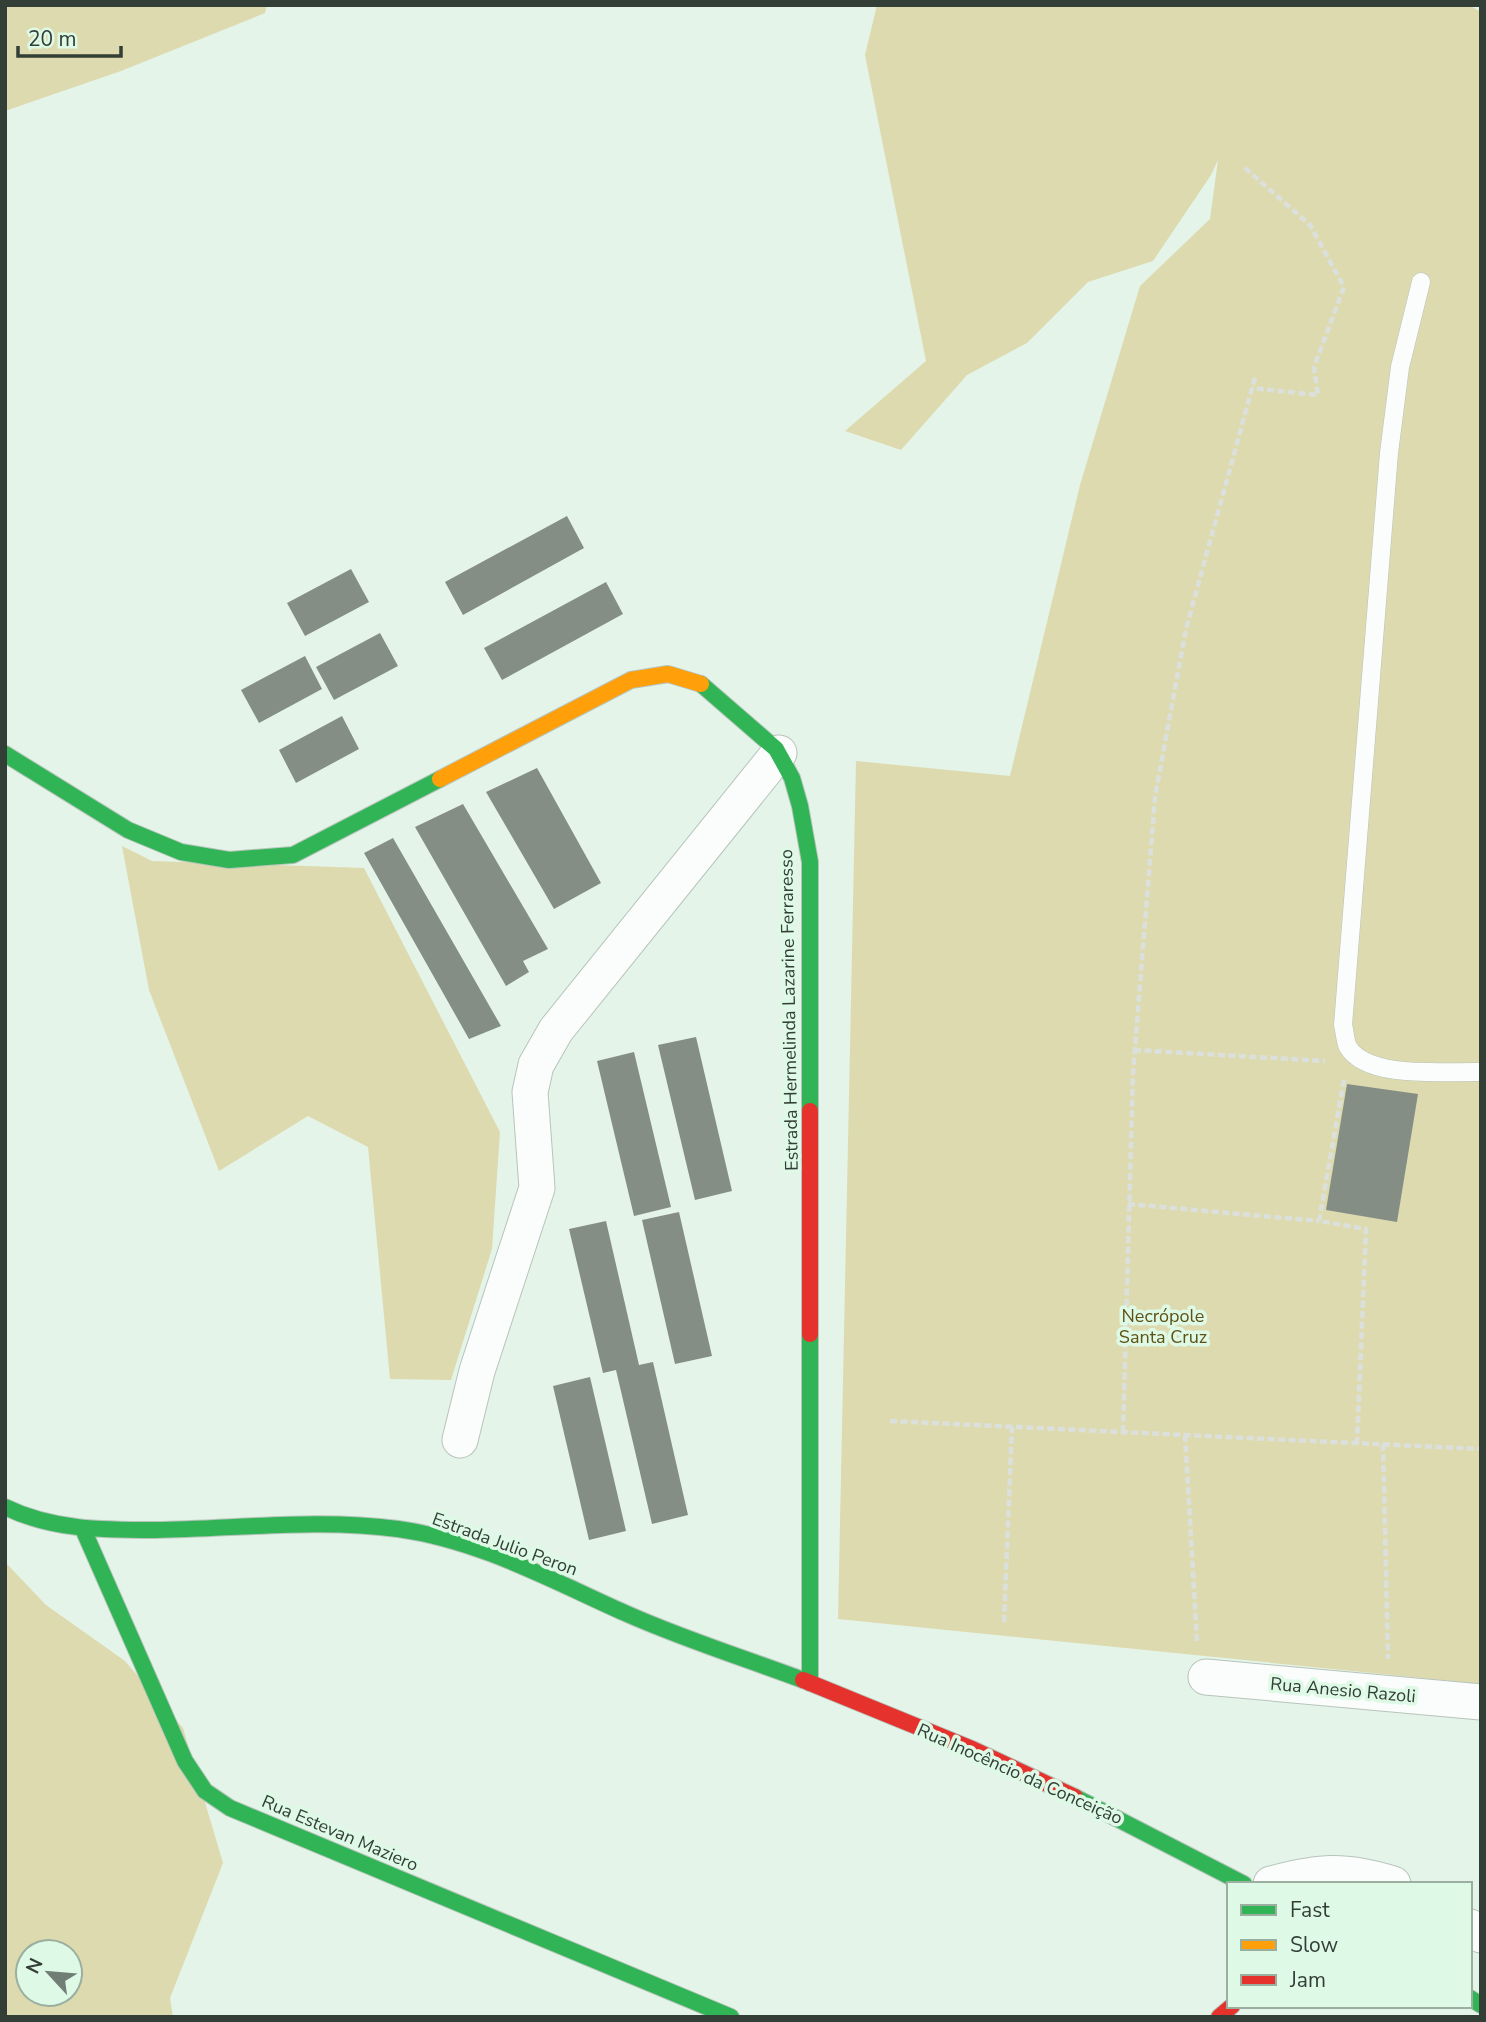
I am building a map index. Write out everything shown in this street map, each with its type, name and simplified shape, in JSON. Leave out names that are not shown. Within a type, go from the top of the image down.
[{"type":"street","name":"Estrada Hermelinda Lazarine Ferraresso","points":[[5,754],[145,840],[207,858],[248,860],[293,855],[631,680],[661,672],[687,676],[719,696],[779,753],[799,799],[810,862],[810,1682]]},
{"type":"street","points":[[460,1440],[477,1371],[537,1188],[530,1092],[537,1065],[556,1030],[779,753]]},
{"type":"street","name":"Estrada Julio Peron","points":[[5,1507],[17,1514],[83,1529],[211,1531],[369,1527],[431,1535],[534,1571],[652,1624],[810,1682]]},
{"type":"street","name":"Rua Estevan Maziero","points":[[83,1529],[185,1761],[205,1791],[230,1808],[731,2017]]},
{"type":"street","name":"Rua Anesio Razoli","points":[[1206,1678],[1481,1703]]},
{"type":"street","name":"Rua Inocêncio da Conceição","points":[[810,1682],[1026,1773],[1115,1816],[1233,1881]]},
{"type":"street","points":[[1278,1882],[1315,1872],[1362,1874],[1387,1882]]},
{"type":"lane","points":[[1422,282],[1400,366],[1389,453],[1343,1025],[1348,1046],[1363,1062],[1384,1070],[1481,1072]]},
{"type":"path","points":[[1245,168],[1310,225],[1344,286],[1314,366],[1318,395],[1252,388]]},
{"type":"path","points":[[1123,1432],[1128,1203],[1135,1050],[1158,784],[1186,629],[1256,374]]},
{"type":"path","points":[[1135,1050],[1331,1061]]},
{"type":"path","points":[[1320,1220],[1344,1079]]},
{"type":"path","points":[[1128,1203],[1320,1220],[1366,1229],[1357,1443]]},
{"type":"path","points":[[890,1421],[1481,1449]]},
{"type":"path","points":[[1004,1622],[1012,1427]]},
{"type":"path","points":[[1185,1435],[1197,1641]]},
{"type":"path","points":[[1383,1444],[1388,1659]]},
{"type":"green space","points":[[5,5],[267,5],[265,13],[121,71],[5,111]]},
{"type":"green space","name":"Necrópole Santa Cruz","points":[[877,5],[1469,5],[1481,12],[1481,1684],[838,1619],[856,761],[1010,776],[1080,485],[1140,286],[1210,219],[1218,160],[1211,175],[1153,261],[1088,282],[1027,343],[967,375],[901,450],[845,431],[926,361],[865,55]]},
{"type":"green space","points":[[122,846],[152,861],[364,868],[500,1132],[492,1249],[451,1380],[390,1379],[368,1147],[308,1116],[219,1171],[149,990]]},
{"type":"green space","points":[[5,1562],[46,1605],[125,1661],[183,1728],[223,1863],[170,1998],[173,2017],[5,2017]]},
{"type":"building","points":[[567,516],[584,548],[463,615],[445,582]]},
{"type":"building","points":[[351,569],[369,602],[305,636],[287,603]]},
{"type":"building","points":[[606,582],[623,614],[502,680],[484,648]]},
{"type":"building","points":[[380,633],[398,666],[334,700],[316,667]]},
{"type":"building","points":[[305,656],[322,689],[259,723],[241,690]]},
{"type":"building","points":[[342,716],[359,749],[296,783],[279,750]]},
{"type":"building","points":[[537,768],[601,883],[554,909],[486,792]]},
{"type":"building","points":[[463,804],[548,949],[523,961],[529,972],[506,986],[415,827]]},
{"type":"building","points":[[393,838],[501,1026],[469,1039],[364,853]]},
{"type":"building","points":[[696,1037],[732,1191],[695,1200],[658,1045]]},
{"type":"building","points":[[634,1052],[671,1207],[634,1216],[597,1061]]},
{"type":"building","points":[[1347,1084],[1418,1094],[1397,1222],[1326,1210]]},
{"type":"building","points":[[679,1212],[712,1356],[675,1364],[642,1220]]},
{"type":"building","points":[[606,1221],[639,1365],[653,1362],[688,1515],[652,1524],[616,1370],[603,1373],[569,1229]]},
{"type":"building","points":[[590,1377],[626,1531],[589,1540],[553,1386]]},
{"type":"traffic: fast","points":[[701,684],[776,749],[792,778],[800,806],[810,862],[810,1111]]},
{"type":"traffic: fast","points":[[5,754],[128,830],[181,852],[229,860],[293,855],[440,779]]},
{"type":"traffic: fast","points":[[810,1334],[810,1683]]},
{"type":"traffic: fast","points":[[5,1507],[41,1520],[97,1529],[155,1530],[338,1524],[428,1534],[486,1552],[691,1640],[803,1680]]},
{"type":"traffic: fast","points":[[83,1529],[185,1761],[205,1791],[230,1808],[731,2017]]},
{"type":"traffic: fast","points":[[1075,1797],[1240,1882]]},
{"type":"traffic: fast","points":[[1472,1999],[1481,2005]]},
{"type":"traffic: slow","points":[[440,779],[631,680],[668,674],[701,684]]},
{"type":"traffic: jam","points":[[810,1111],[810,1334]]},
{"type":"traffic: jam","points":[[803,1680],[972,1749],[1075,1797]]},
{"type":"traffic: jam","points":[[1219,2017],[1230,2008]]}]
